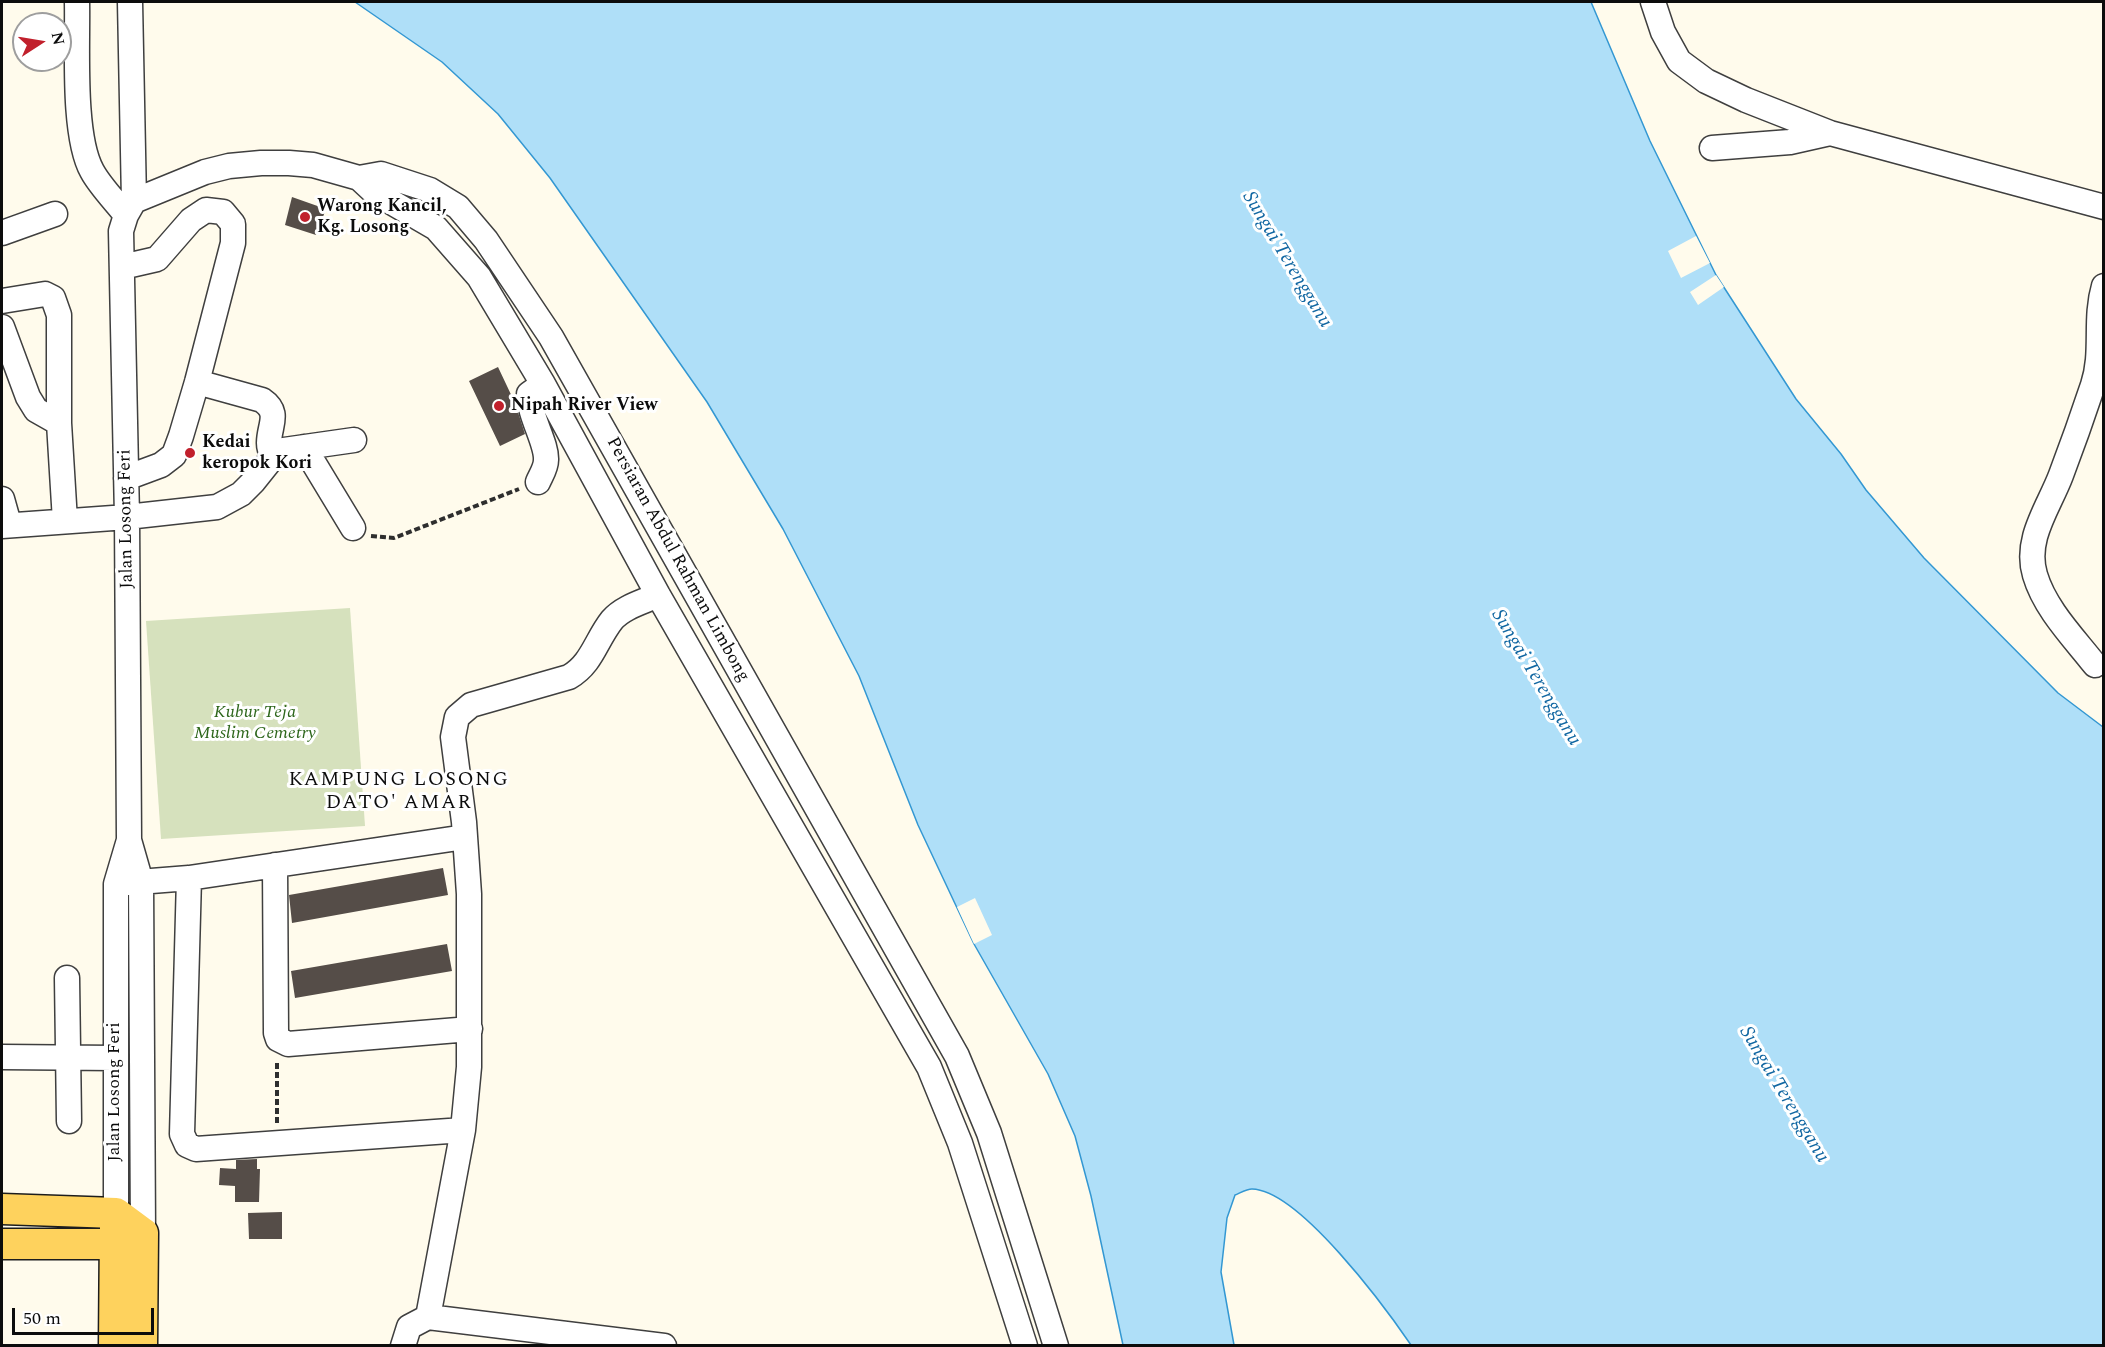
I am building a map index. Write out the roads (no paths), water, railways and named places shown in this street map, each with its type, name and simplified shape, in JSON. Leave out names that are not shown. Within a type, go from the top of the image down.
[{"type":"main road","points":[[2,1209],[116,1213],[143,1233]]},
{"type":"main road","name":"Jalan Losong Feri","points":[[114,1346],[116,1213]]},
{"type":"main road","points":[[2,1244],[114,1244],[143,1233]]},
{"type":"main road","name":"Jalan Losong Feri","points":[[142,1346],[143,1233]]},
{"type":"street","points":[[77,2],[79,114],[86,155],[92,171],[130,208],[196,176],[229,166],[289,163],[313,165],[359,178]]},
{"type":"street","name":"Jalan Losong Feri","points":[[130,2],[130,208],[121,231],[127,517],[129,840],[141,882],[143,1233]]},
{"type":"street","points":[[1653,2],[1663,32],[1679,61],[1706,81],[1746,100],[1830,133],[2103,207]]},
{"type":"street","points":[[1712,148],[1790,142],[1830,133]]},
{"type":"street","name":"Persiaran Abdul Rahman Limbong","points":[[359,178],[381,174],[430,190],[458,207],[486,240],[551,337],[957,1056],[989,1133],[1056,1346]]},
{"type":"street","name":"Persiaran Abdul Rahman Limbong","points":[[359,178],[374,192],[436,228],[462,256],[479,277],[543,384],[658,595],[929,1067],[960,1143],[1025,1346]]},
{"type":"street","points":[[122,267],[157,260],[191,220],[206,210],[223,212],[233,225],[233,243],[197,382],[174,455],[161,465],[126,478]]},
{"type":"street","points":[[2,233],[55,213]]},
{"type":"street","points":[[2095,665],[2047,601],[2036,578],[2033,560],[2034,537],[2038,524],[2060,476],[2093,384],[2098,357],[2097,316],[2103,286]]},
{"type":"street","points":[[2,302],[45,294],[53,298],[59,315],[59,423],[65,521]]},
{"type":"street","points":[[2,327],[28,397],[36,410],[59,423]]},
{"type":"street","points":[[197,382],[262,400],[269,405],[273,412],[268,446],[273,457]]},
{"type":"street","points":[[538,482],[544,471],[547,457],[529,406],[529,394],[543,384]]},
{"type":"street","points":[[2,499],[5,525],[127,517],[217,507],[241,494],[273,457],[284,450],[354,440]]},
{"type":"street","points":[[304,447],[354,528]]},
{"type":"street","points":[[428,1317],[462,1130],[469,1067],[469,894],[453,737],[457,717],[471,705],[569,677],[579,671],[612,621],[623,611],[658,595]]},
{"type":"street","points":[[116,884],[189,878],[465,837]]},
{"type":"street","name":"Jalan Losong Feri","points":[[116,1213],[116,884],[129,840]]},
{"type":"street","points":[[275,865],[277,1036],[288,1044],[470,1029]]},
{"type":"street","points":[[189,878],[182,1134],[187,1145],[196,1149],[462,1130]]},
{"type":"street","points":[[67,978],[69,1121]]},
{"type":"street","points":[[2,1057],[115,1058]]},
{"type":"street","points":[[403,1346],[409,1327],[428,1317],[664,1346]]},
{"type":"water","name":"Sungai Terengganu","points":[[355,2],[1591,2],[1650,141],[1716,275],[1796,399],[1841,454],[1866,490],[1924,558],[2058,693],[2103,727],[2103,1345],[1411,1345],[1362,1279],[1316,1229],[1293,1208],[1271,1194],[1252,1189],[1235,1195],[1227,1218],[1221,1272],[1234,1345],[1123,1345],[1091,1196],[1075,1136],[1048,1074],[974,944],[918,825],[859,676],[783,529],[707,402],[550,178],[498,114],[442,62]]},
{"type":"place","name":"Warong Kancil, Kg. Losong","points":[[305,217]]},
{"type":"place","name":"Nipah River View","points":[[499,406]]},
{"type":"place","name":"Kedai keropok Kori","points":[[190,453]]},
{"type":"district","name":"KAMPUNG LOSONG DATO' AMAR","points":[[399,792]]},
{"type":"park label","name":"Kubur Teja Muslim Cemetry","points":[[255,723]]}]
